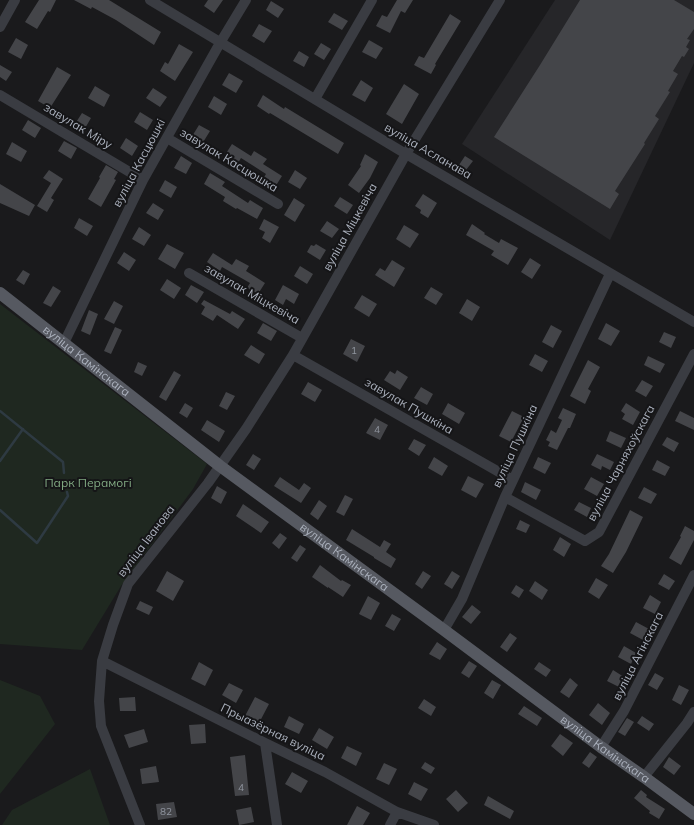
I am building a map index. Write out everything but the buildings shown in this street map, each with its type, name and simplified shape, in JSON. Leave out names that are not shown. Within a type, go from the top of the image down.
[{"type":"main road","name":"вуліца Камінскага","points":[[0,292],[220,466],[444,630],[601,748],[644,777],[694,814]]},
{"type":"street","points":[[0,26],[15,0]]},
{"type":"street","name":"вуліца Асланава","points":[[150,0],[406,154],[694,322]]},
{"type":"street","name":"вуліца Касцюшкі","points":[[64,343],[143,180],[220,43],[246,0]]},
{"type":"street","points":[[315,99],[372,0]]},
{"type":"street","name":"вуліца Міцкевіча","points":[[220,466],[246,429],[293,355],[406,154],[500,0]]},
{"type":"street","name":"завулак Міру","points":[[0,95],[143,180]]},
{"type":"street","name":"завулак Касцюшка","points":[[167,138],[278,204]]},
{"type":"street","name":"завулак Міцкевіча","points":[[189,273],[302,338]]},
{"type":"street","name":"вуліца Пушкіна","points":[[444,630],[462,599],[505,497],[610,274]]},
{"type":"street","name":"вуліца Чарняхоўскага","points":[[505,497],[585,541],[599,532],[694,354]]},
{"type":"street","name":"завулак Пушкіна","points":[[293,355],[513,480]]},
{"type":"street","name":"вуліца Іванова","points":[[140,825],[101,726],[99,701],[102,661],[128,584],[220,466]]},
{"type":"street","name":"вуліца Агінскага","points":[[601,748],[624,711],[694,575]]},
{"type":"street","name":"Прыазёрная вуліца","points":[[102,661],[325,772],[397,812],[434,825]]},
{"type":"street","points":[[644,777],[694,712]]},
{"type":"street","points":[[265,743],[277,825]]},
{"type":"street","points":[[390,825],[397,812]]},
{"type":"shaded area","points":[[555,0],[694,0],[694,63],[610,240],[462,144]]},
{"type":"green space","name":"Парк Перамогі","points":[[0,304],[207,464],[193,489],[121,586],[82,650],[0,644]]},
{"type":"green space","points":[[0,680],[40,696],[55,724],[0,794]]},
{"type":"green space","points":[[90,769],[110,825],[2,825],[12,810]]},
{"type":"waterway","points":[[0,411],[63,462],[64,473]]},
{"type":"waterway","points":[[0,461],[23,429]]},
{"type":"waterway","points":[[0,510],[37,543],[68,496],[67,492]]}]
